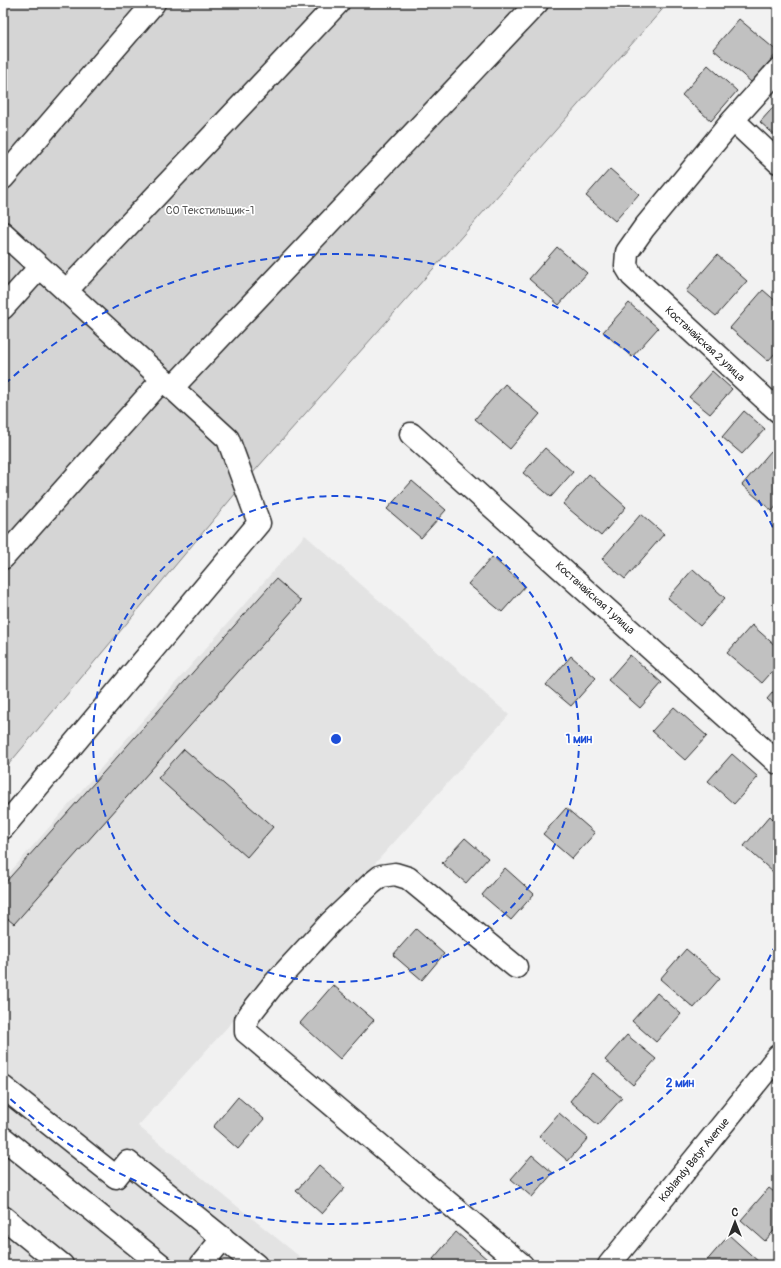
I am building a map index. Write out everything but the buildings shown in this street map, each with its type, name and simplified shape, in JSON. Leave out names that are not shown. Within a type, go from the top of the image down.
[{"type":"street","points":[[3,178],[154,3]]},
{"type":"street","points":[[66,291],[338,3]]},
{"type":"street","points":[[3,558],[167,383],[537,3]]},
{"type":"street","points":[[778,70],[733,120],[778,162]]},
{"type":"street","name":"Костанайская 2 улица","points":[[733,120],[644,228],[627,252],[626,266],[632,276],[778,411]]},
{"type":"street","points":[[3,234],[228,439],[260,523],[3,828]]},
{"type":"street","points":[[3,308],[40,267]]},
{"type":"street","name":"Костанайская 1 улица","points":[[411,434],[778,762]]},
{"type":"street","points":[[516,967],[408,878],[395,874],[381,876],[332,922],[272,986],[246,1020],[246,1032],[522,1265]]},
{"type":"street","name":"Koblandy Batyr Avenue","points":[[610,1265],[778,1056]]},
{"type":"street","points":[[3,1086],[116,1177],[128,1162],[256,1265]]},
{"type":"street","points":[[3,1138],[161,1265]]},
{"type":"street","points":[[3,1217],[62,1265]]},
{"type":"street","points":[[201,1265],[223,1238]]},
{"type":"shaded area","points":[[305,535],[509,715],[138,1126],[310,1265],[3,1265],[3,880]]},
{"type":"green space","name":"СО Текстильщик-1","points":[[3,3],[668,3],[251,475],[3,771]]}]
